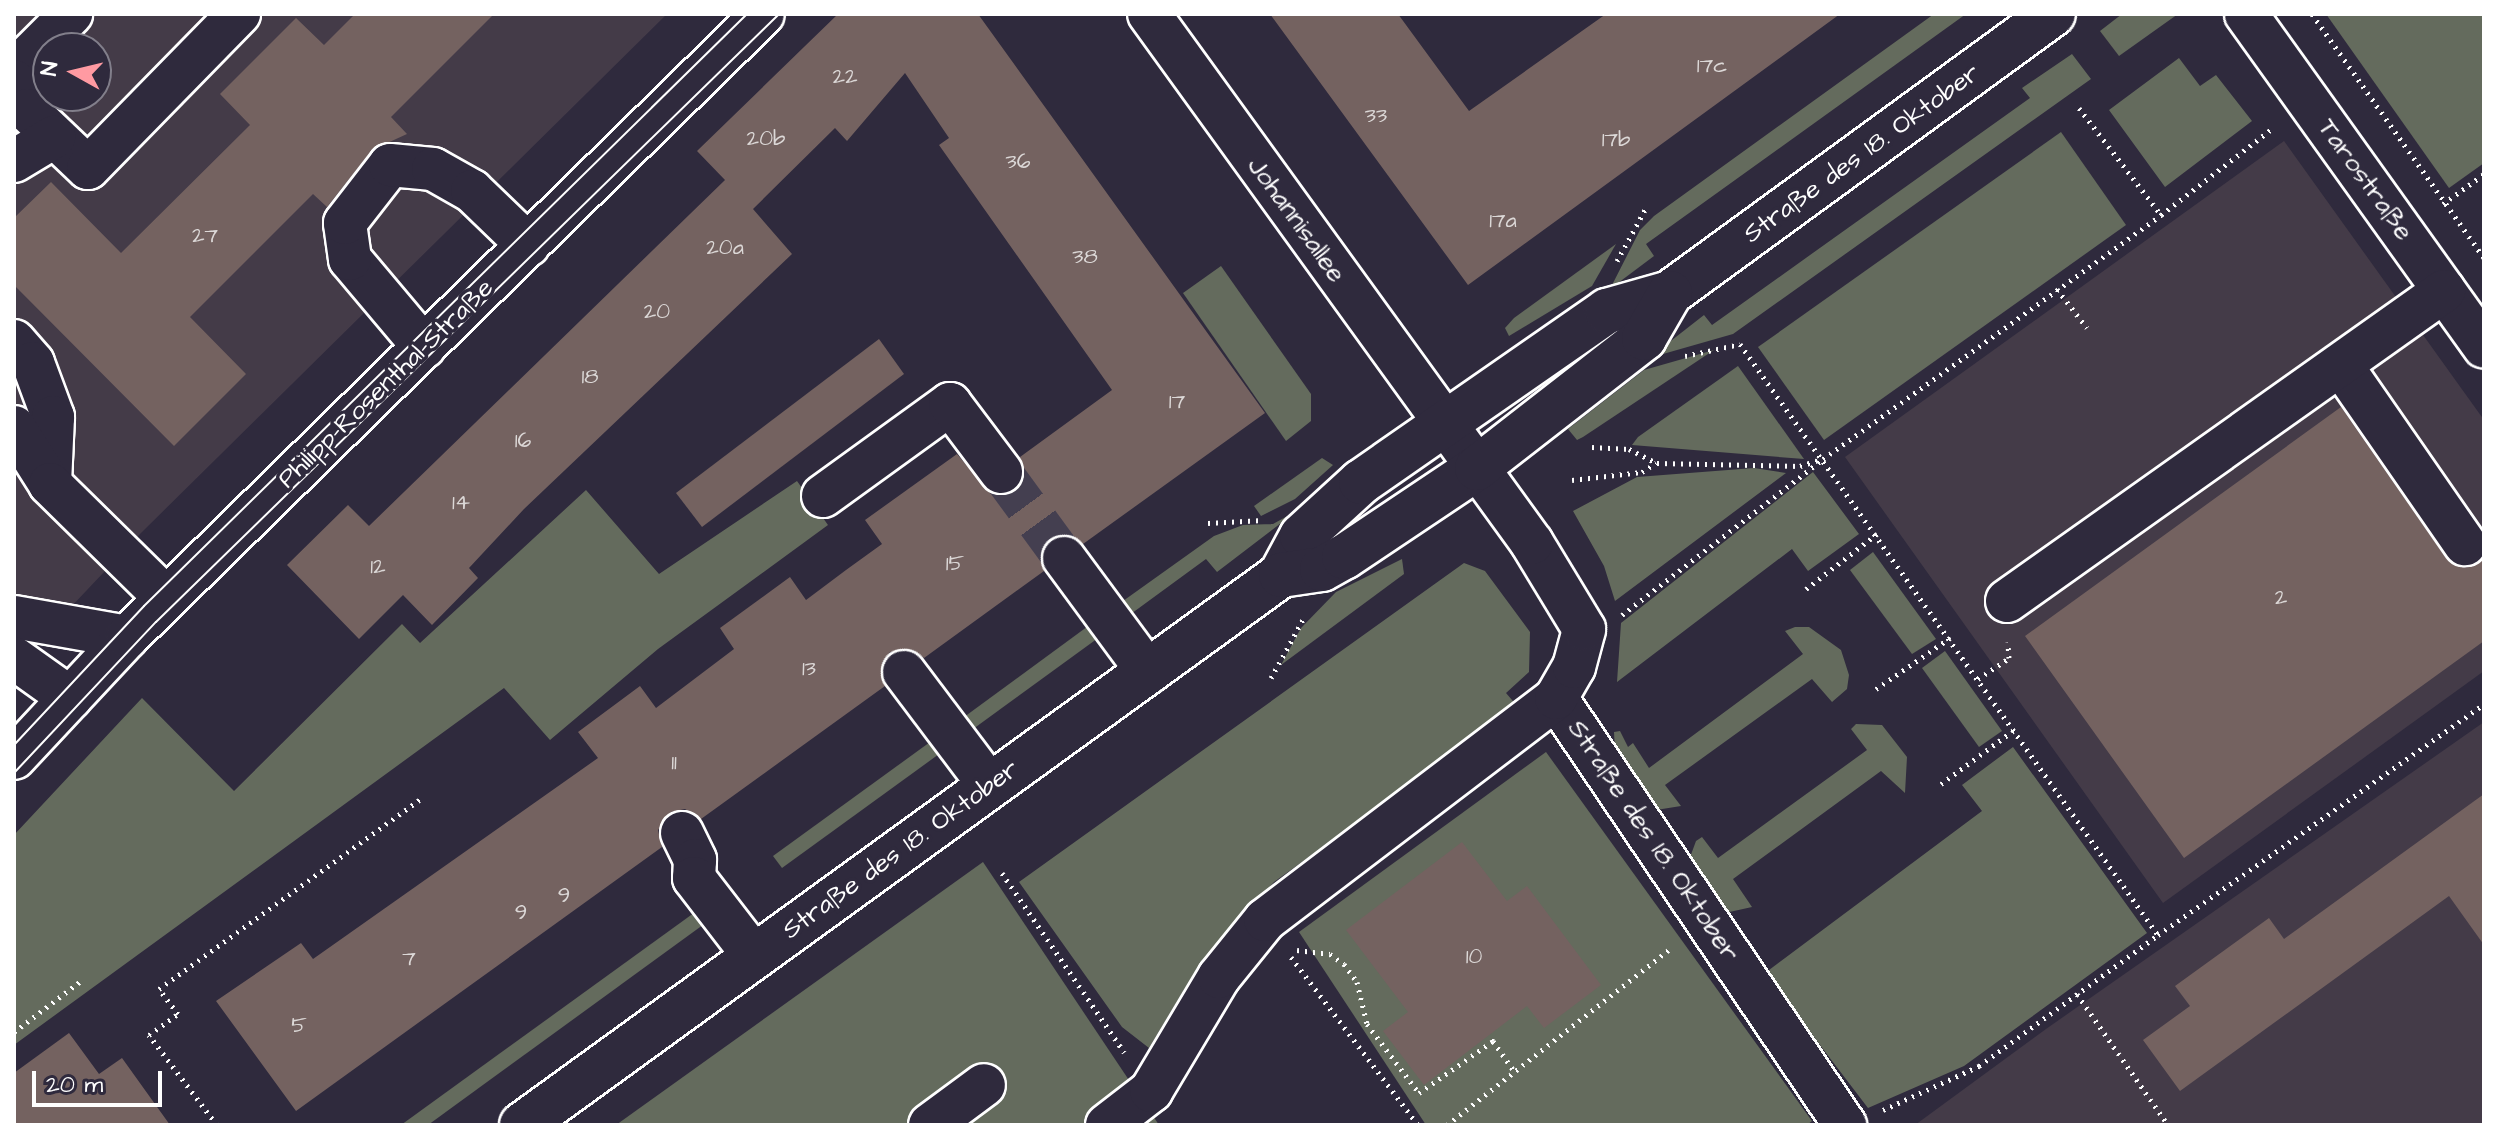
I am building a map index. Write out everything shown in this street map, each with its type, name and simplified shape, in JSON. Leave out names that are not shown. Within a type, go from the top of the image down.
[{"type":"main road","name":"Straße des 18. Oktober","points":[[1302,572],[1302,536],[1329,508],[1607,311],[1670,293],[2053,14]]},
{"type":"main road","name":"Straße des 18. Oktober","points":[[522,1125],[1148,672],[1302,572],[1477,468],[1644,338],[1670,293]]},
{"type":"street","points":[[14,71],[71,14]]},
{"type":"street","name":"Philipp-Rosenthal-Straße","points":[[14,758],[166,598],[763,14]]},
{"type":"street","name":"Johannisallee","points":[[1149,14],[1444,424]]},
{"type":"street","name":"Tarostraße","points":[[2246,14],[2484,347]]},
{"type":"street","points":[[14,81],[27,110],[88,168],[215,22]]},
{"type":"street","points":[[14,161],[54,137]]},
{"type":"street","points":[[424,347],[350,259],[345,223],[381,173],[390,165],[433,169],[472,191],[528,245]]},
{"type":"street","points":[[2007,601],[2444,291]]},
{"type":"street","points":[[14,341],[33,363],[53,417],[50,484]]},
{"type":"street","points":[[2341,365],[2465,544]]},
{"type":"street","points":[[823,496],[950,404],[1001,472]]},
{"type":"street","points":[[1444,424],[1532,543],[1584,629]]},
{"type":"street","points":[[14,427],[50,484],[166,598]]},
{"type":"street","points":[[1064,558],[1148,672]]},
{"type":"street","points":[[14,617],[127,637]]},
{"type":"street","name":"Straße des 18. Oktober","points":[[1107,1125],[1151,1091],[1219,977],[1265,920],[1556,698],[1574,667],[1584,629]]},
{"type":"street","points":[[14,658],[70,698]]},
{"type":"street","points":[[904,672],[990,786]]},
{"type":"street","name":"Straße des 18. Oktober","points":[[1556,698],[1749,984],[1862,1118]]},
{"type":"street","points":[[682,833],[695,860],[694,878],[754,956]]},
{"type":"street","points":[[930,1125],[984,1085]]},
{"type":"path","points":[[2312,14],[2484,258]]},
{"type":"path","points":[[1584,629],[1616,619],[1823,459],[2161,215],[2309,102]]},
{"type":"path","points":[[2079,108],[2161,215]]},
{"type":"path","points":[[2403,232],[2484,174]]},
{"type":"path","points":[[2057,289],[2087,328]]},
{"type":"path","points":[[1740,344],[2158,935]]},
{"type":"path","points":[[1592,447],[1629,449],[1657,463],[1800,466],[1823,459]]},
{"type":"path","points":[[1572,480],[1642,472],[1657,463]]},
{"type":"path","points":[[1806,589],[1877,534]]},
{"type":"path","points":[[1271,678],[1306,615],[1324,597],[1302,572]]},
{"type":"path","points":[[1876,689],[1950,638]]},
{"type":"path","points":[[1862,1118],[1979,1066],[2484,704]]},
{"type":"path","points":[[1941,784],[2014,730]]},
{"type":"path","points":[[217,1125],[149,1035],[178,1014],[159,989],[422,798]]},
{"type":"path","points":[[1002,873],[1133,1064]]},
{"type":"path","points":[[1447,1125],[1705,921]]},
{"type":"path","points":[[1418,1125],[1286,951],[1313,950],[1344,964],[1357,982],[1367,1024],[1419,1093],[1491,1038],[1514,1071]]},
{"type":"path","points":[[14,1032],[81,981]]},
{"type":"path","points":[[2077,994],[2168,1125]]},
{"type":"shaded area","points":[[14,14],[667,14],[141,533],[33,647],[14,644]]},
{"type":"shaded area","points":[[2284,141],[2484,420],[2484,671],[2163,903],[1845,457]]},
{"type":"shaded area","points":[[2484,722],[2484,1125],[1915,1125],[2046,1029]]},
{"type":"green space","points":[[1934,14],[1966,14],[1646,244],[1654,256],[1610,289],[1640,230],[1654,216]]},
{"type":"green space","points":[[2122,14],[2178,14],[2119,56],[2100,31]]},
{"type":"green space","points":[[2326,14],[2484,14],[2484,163],[2449,188]]},
{"type":"green space","points":[[2072,54],[2091,79],[1733,334],[1649,358],[1704,315],[1712,325],[2030,98],[2022,88]]},
{"type":"green space","points":[[2179,58],[2200,86],[2216,75],[2252,121],[2165,187],[2109,110]]},
{"type":"green space","points":[[2061,132],[2126,225],[1824,440],[1758,347]]},
{"type":"green space","points":[[1616,244],[1592,286],[1509,336],[1505,328],[1514,318]]},
{"type":"green space","points":[[1221,266],[1311,394],[1311,421],[1286,441],[1183,293]]},
{"type":"green space","points":[[1714,350],[1583,437],[1577,440],[1568,429],[1644,370]]},
{"type":"green space","points":[[1738,366],[1804,459],[1632,445],[1638,437]]},
{"type":"green space","points":[[1322,458],[1333,465],[1295,499],[1261,516],[1254,506]]},
{"type":"green space","points":[[1754,468],[1786,473],[1615,601],[1604,566],[1573,511],[1637,477]]},
{"type":"green space","points":[[1813,472],[1859,534],[1808,571],[1792,549],[1617,682],[1621,623]]},
{"type":"green space","points":[[797,481],[828,525],[658,649],[550,740],[504,688],[14,1045],[14,835],[142,698],[234,791],[402,624],[420,643],[586,490],[659,574]]},
{"type":"green space","points":[[1298,510],[1217,572],[1206,559],[1124,619],[1116,606],[1214,536],[1243,525],[1273,524]]},
{"type":"green space","points":[[1873,552],[1936,639],[1912,654],[1850,570]]},
{"type":"green space","points":[[1402,559],[1404,574],[1281,665],[1301,628],[1336,592]]},
{"type":"green space","points":[[1464,563],[1485,571],[1530,632],[1529,672],[1506,693],[1518,707],[1274,882],[1199,965],[1149,1048],[1122,1027],[1019,882]]},
{"type":"green space","points":[[1095,621],[1105,633],[969,732],[960,720]]},
{"type":"green space","points":[[1809,627],[1841,650],[1849,675],[1847,689],[1832,702],[1812,679],[1665,785],[1681,806],[1656,810],[1615,752],[1614,732],[1620,731],[1628,747],[1633,743],[1649,768],[1803,654],[1785,631]]},
{"type":"green space","points":[[1945,651],[2002,731],[1979,747],[1922,668]]},
{"type":"green space","points":[[1856,724],[1882,725],[1907,757],[1905,793],[1881,771],[1733,879],[1752,907],[1725,913],[1689,860],[1696,841],[1702,837],[1718,858],[1867,750],[1851,729]]},
{"type":"green space","points":[[937,737],[946,749],[782,868],[773,856]]},
{"type":"green space","points":[[2013,747],[2147,933],[1964,1066],[1868,1108],[1765,973],[1982,811],[1962,785]]},
{"type":"green space","points":[[1546,752],[1812,1121],[1807,1125],[1426,1125],[1299,932]]},
{"type":"green space","points":[[983,862],[1159,1125],[616,1125]]},
{"type":"green space","points":[[698,910],[707,922],[428,1125],[401,1125]]},
{"type":"building","points":[[355,14],[494,14],[391,117],[407,134],[372,150],[327,207],[313,194],[190,317],[246,374],[174,446],[14,285],[14,218],[51,182],[121,253],[250,125],[220,94],[296,18],[324,45]]},
{"type":"building","points":[[838,14],[978,14],[1265,413],[1083,544],[1073,536],[1050,538],[1042,549],[1044,571],[924,658],[913,650],[890,652],[882,663],[885,686],[701,819],[685,809],[671,812],[658,830],[662,847],[296,1111],[216,1001],[301,943],[313,959],[598,758],[578,732],[640,686],[656,708],[734,649],[720,628],[790,577],[806,600],[882,544],[865,520],[957,454],[991,494],[1015,492],[1023,481],[1020,457],[1112,390],[939,145],[949,138],[905,73],[847,141],[835,128],[753,209],[792,254],[524,509],[469,568],[478,578],[432,625],[403,595],[359,639],[287,565],[348,505],[369,526],[725,180],[697,151]]},
{"type":"building","points":[[1270,14],[1398,14],[1469,111],[1606,14],[1840,14],[1468,285]]},
{"type":"building","points":[[879,339],[904,374],[702,527],[676,493]]},
{"type":"building","points":[[2341,407],[2446,558],[2466,568],[2484,558],[2484,641],[2184,858],[2025,636]]},
{"type":"building","points":[[2484,794],[2484,945],[2449,896],[2180,1091],[2143,1040],[2190,1006],[2175,986],[2269,918],[2284,939]]},
{"type":"building","points":[[1462,842],[1507,901],[1527,886],[1601,985],[1544,1028],[1527,1006],[1424,1085],[1383,1031],[1408,1012],[1346,930]]},
{"type":"building","points":[[69,1033],[99,1074],[122,1058],[170,1125],[14,1125],[14,1073]]},
{"type":"tunnel","points":[[1001,472],[1064,558]]},
{"type":"tram line","points":[[14,745],[144,606],[747,14]]},
{"type":"tram line","points":[[14,773],[156,622],[779,14]]}]
